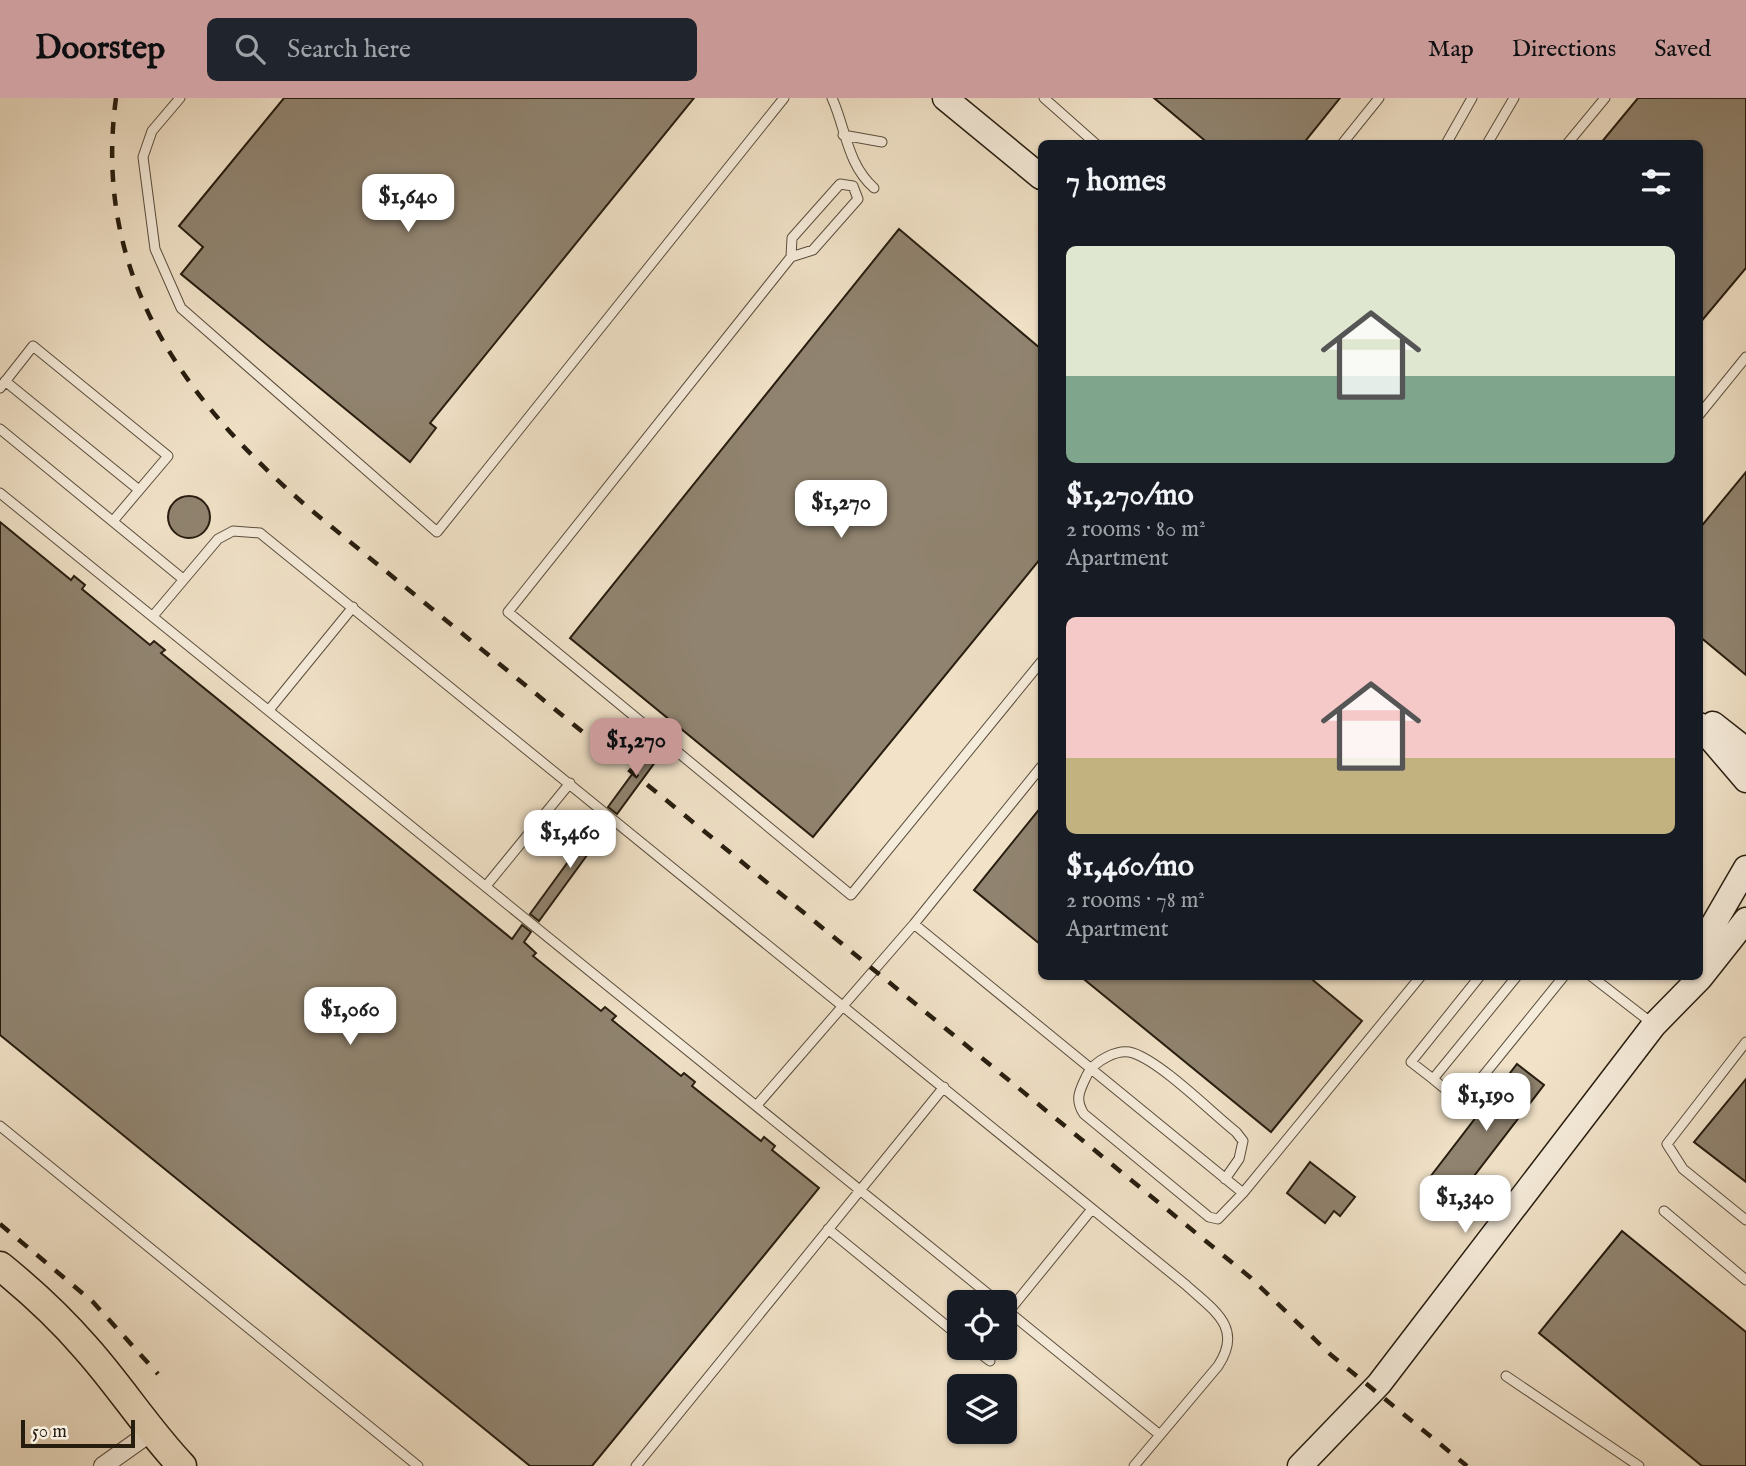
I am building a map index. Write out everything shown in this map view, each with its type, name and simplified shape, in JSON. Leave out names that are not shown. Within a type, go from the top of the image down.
[{"type":"main road","points":[[946,98],[1038,175]]},
{"type":"main road","points":[[1703,716],[1746,750]]},
{"type":"main road","points":[[1703,730],[1746,780]]},
{"type":"main road","points":[[1703,942],[1746,868]]},
{"type":"main road","points":[[1703,974],[1746,920]]},
{"type":"main road","points":[[1300,1466],[1380,1384],[1654,1025],[1681,980]]},
{"type":"main road","points":[[1654,1025],[1698,980]]},
{"type":"main road","points":[[0,1266],[60,1319],[88,1350],[150,1432],[182,1466]]},
{"type":"street","points":[[103,1466],[150,1432]]},
{"type":"lane","points":[[180,98],[152,131],[143,157],[155,249],[181,308],[437,532],[784,98]]},
{"type":"lane","points":[[832,98],[861,176],[874,188]]},
{"type":"lane","points":[[1044,98],[1091,140]]},
{"type":"lane","points":[[1345,140],[1379,98]]},
{"type":"lane","points":[[1448,140],[1472,98]]},
{"type":"lane","points":[[1488,140],[1514,98]]},
{"type":"lane","points":[[1570,140],[1605,98]]},
{"type":"lane","points":[[844,135],[882,142]]},
{"type":"lane","points":[[853,186],[861,176]]},
{"type":"lane","points":[[791,257],[792,238],[816,209],[840,184],[853,186]]},
{"type":"lane","points":[[853,186],[858,199],[813,250],[791,257],[508,612],[850,895],[1038,666]]},
{"type":"lane","points":[[113,521],[168,456],[33,346],[3,384],[139,490]]},
{"type":"lane","points":[[1703,410],[1746,357]]},
{"type":"lane","points":[[0,429],[183,579]]},
{"type":"lane","points":[[0,493],[983,1290]]},
{"type":"lane","points":[[153,616],[218,539],[233,531],[253,531],[272,542],[1186,1285],[1221,1318],[1227,1329],[1229,1338],[1224,1357],[1134,1466]]},
{"type":"lane","points":[[269,710],[353,607]]},
{"type":"lane","points":[[757,1105],[914,924],[1038,771]]},
{"type":"lane","points":[[486,886],[570,783]]},
{"type":"lane","points":[[914,924],[1244,1193]]},
{"type":"lane","points":[[1225,1179],[1239,1159],[1242,1141],[1237,1132],[1148,1060],[1124,1051],[1114,1054],[1090,1070],[1078,1095],[1078,1105],[1084,1114],[1209,1216],[1218,1219],[1225,1215],[1244,1193],[1418,980]]},
{"type":"lane","points":[[1477,980],[1411,1062],[1450,1093],[1464,1096],[1561,980]]},
{"type":"lane","points":[[1433,1079],[1514,980]]},
{"type":"lane","points":[[1596,980],[1654,1025]]},
{"type":"lane","points":[[1746,1042],[1667,1144],[1683,1169],[1746,1220]]},
{"type":"lane","points":[[636,1466],[944,1087]]},
{"type":"lane","points":[[0,1126],[418,1466]]},
{"type":"lane","points":[[1017,1297],[1092,1209]]},
{"type":"lane","points":[[1664,1211],[1746,1280]]},
{"type":"lane","points":[[828,1229],[947,1326]]},
{"type":"lane","points":[[1017,1317],[1160,1435]]},
{"type":"lane","points":[[1506,1376],[1639,1466]]},
{"type":"building","points":[[284,98],[694,98],[430,423],[436,428],[410,462],[181,274],[203,247],[179,226]]},
{"type":"building","points":[[1154,98],[1340,98],[1306,140],[1204,140]]},
{"type":"building","points":[[1638,98],[1746,98],[1746,268],[1703,319],[1703,140],[1603,140]]},
{"type":"building","points":[[899,229],[1038,346],[1038,562],[813,837],[680,728],[672,739],[664,731],[671,721],[570,638]]},
{"type":"building","points":[[1746,472],[1746,675],[1703,639],[1703,524]]},
{"type":"building","points":[[189,496],[204,502],[210,517],[204,532],[189,538],[174,532],[168,517],[174,502]]},
{"type":"building","points":[[0,522],[71,580],[74,576],[85,585],[82,589],[150,645],[154,641],[165,650],[161,653],[512,939],[522,925],[531,932],[524,942],[536,953],[533,956],[601,1011],[605,1007],[616,1016],[612,1020],[681,1076],[684,1073],[695,1082],[692,1086],[761,1141],[764,1137],[775,1146],[772,1150],[819,1188],[592,1466],[530,1466],[0,1035]]},
{"type":"building","points":[[655,743],[664,750],[617,814],[608,807]]},
{"type":"building","points":[[1038,811],[1038,943],[974,890]]},
{"type":"building","points":[[600,818],[609,825],[539,921],[530,914]]},
{"type":"building","points":[[1085,980],[1313,980],[1362,1021],[1271,1132]]},
{"type":"building","points":[[1517,1064],[1544,1085],[1454,1202],[1427,1181]]},
{"type":"building","points":[[1746,1079],[1746,1182],[1694,1142]]},
{"type":"building","points":[[1310,1162],[1355,1197],[1340,1216],[1334,1211],[1325,1223],[1287,1193]]},
{"type":"building","points":[[1622,1231],[1746,1332],[1746,1466],[1702,1466],[1539,1333]]},
{"type":"railway","points":[[116,98],[112,162],[118,222],[133,277],[157,329],[187,378],[223,424],[265,468],[311,510],[1251,1278],[1331,1355],[1467,1466]]},
{"type":"railway","points":[[0,1224],[93,1302],[158,1374]]}]
